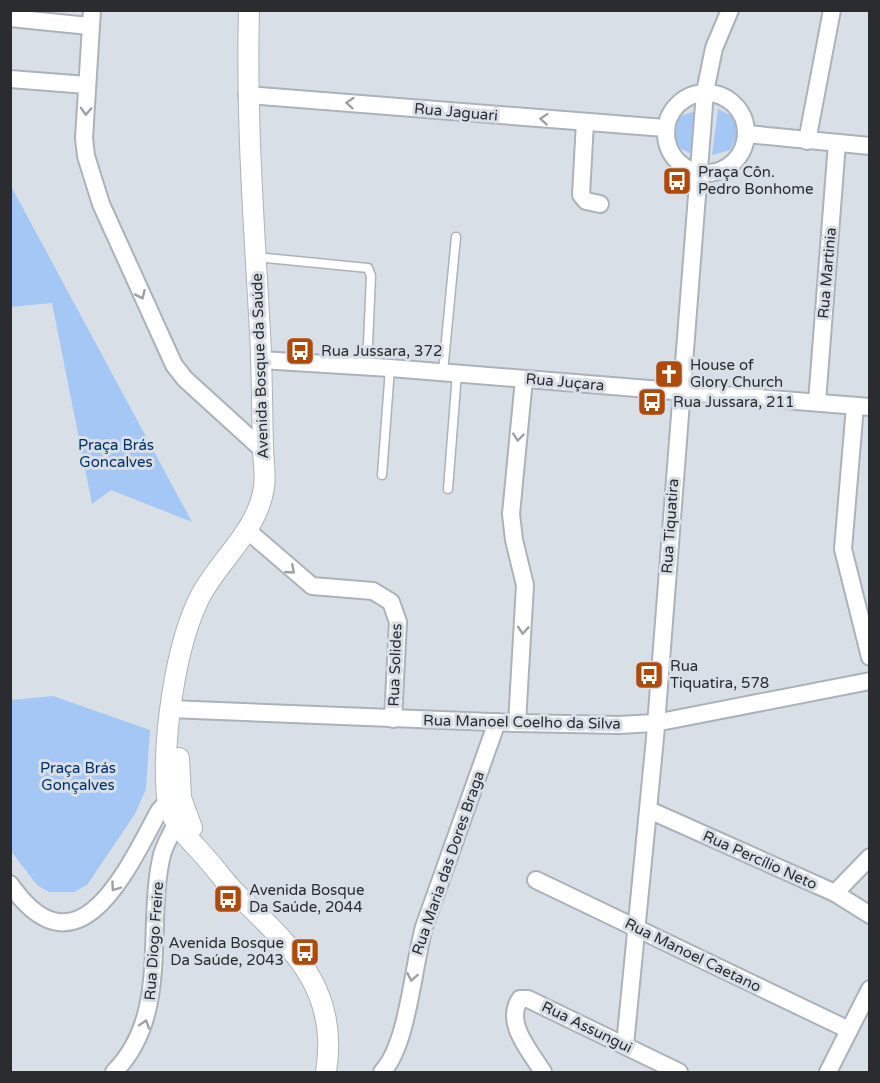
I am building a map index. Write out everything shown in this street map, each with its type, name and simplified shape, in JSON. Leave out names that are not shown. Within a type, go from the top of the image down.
[{"type":"street","name":"Avenida Bosque da Saúde","points":[[250,10],[253,205],[265,484],[261,504],[248,531],[202,594],[190,620],[174,706],[176,826],[223,879],[291,948],[314,980],[326,1011],[330,1046],[326,1072]]},
{"type":"street","name":"Rua Tiquatira","points":[[625,1045],[649,810],[705,92],[714,48],[730,10]]},
{"type":"street","points":[[807,141],[832,10]]},
{"type":"street","points":[[10,18],[90,18],[84,138],[90,172],[101,204],[170,356],[185,379],[248,433],[263,450]]},
{"type":"street","points":[[10,79],[87,85]]},
{"type":"street","points":[[705,92],[721,95],[735,104],[744,119],[747,134],[742,152],[730,165],[715,173],[697,173],[686,170],[674,159],[667,145],[665,128],[669,114],[678,103],[691,95],[705,92]]},
{"type":"street","name":"Rua Jaguari","points":[[251,95],[665,128]]},
{"type":"street","points":[[585,122],[581,195],[586,201],[600,204]]},
{"type":"street","points":[[747,134],[870,146]]},
{"type":"street","name":"Rua Martinia","points":[[817,402],[837,143]]},
{"type":"street","name":"Rua Juçara","points":[[261,360],[367,366],[862,406]]},
{"type":"street","points":[[517,723],[525,585],[513,534],[511,514],[524,379]]},
{"type":"street","points":[[862,406],[843,549],[870,657]]},
{"type":"street","name":"Rua Solides","points":[[248,531],[312,586],[373,591],[391,602],[398,622],[393,718]]},
{"type":"street","name":"Rua Manoel Coelho da Silva","points":[[174,706],[497,723],[619,725],[656,723],[870,681]]},
{"type":"street","name":"Rua Maria das Dores Braga","points":[[382,1072],[396,1050],[402,1033],[424,927],[497,723]]},
{"type":"street","name":"Avenida Bosque da Saúde","points":[[177,801],[208,860]]},
{"type":"street","points":[[10,884],[33,913],[52,921],[65,922],[80,918],[100,906],[115,888],[159,811],[177,801]]},
{"type":"street","name":"Rua Percílio Neto","points":[[649,810],[835,893],[870,915]]},
{"type":"street","name":"Rua Diogo Freire","points":[[114,1072],[131,1053],[147,1018],[159,870],[163,850],[176,826]]},
{"type":"street","points":[[136,852],[149,854],[159,870]]},
{"type":"street","points":[[835,893],[870,856]]},
{"type":"street","name":"Rua Manoel Caetano","points":[[536,880],[849,1030]]},
{"type":"street","points":[[828,1072],[870,989]]},
{"type":"street","name":"Rua Assungui","points":[[543,1072],[514,1018],[520,999],[528,999],[679,1072]]},
{"type":"lane","points":[[448,489],[456,237]]},
{"type":"lane","points":[[256,257],[368,268],[371,276],[367,366]]},
{"type":"lane","points":[[382,475],[390,368]]},
{"type":"green space","points":[[718,109],[734,117],[739,134],[730,150],[712,155]]},
{"type":"green space","points":[[696,111],[692,154],[677,147],[672,131],[680,116]]},
{"type":"green space","name":"Praça Brás Goncalves","points":[[11,186],[192,522],[111,490],[92,504],[52,303],[11,307]]},
{"type":"green space","name":"Praça Brás Gonçalves","points":[[53,696],[150,730],[146,789],[135,814],[87,885],[74,892],[49,892],[37,885],[11,851],[11,700]]},
{"type":"place","name":"Praça Côn. Pedro Bonhome","points":[[677,181]]},
{"type":"place","name":"Rua Jussara, 372","points":[[300,351]]},
{"type":"place","name":"House of Glory Church","points":[[669,374]]},
{"type":"place","name":"Rua Jussara, 211","points":[[652,402]]},
{"type":"place","name":"Rua Tiquatira, 578","points":[[649,675]]},
{"type":"place","name":"Avenida Bosque Da Saúde, 2044","points":[[228,899]]},
{"type":"place","name":"Avenida Bosque Da Saúde, 2043","points":[[305,952]]}]
